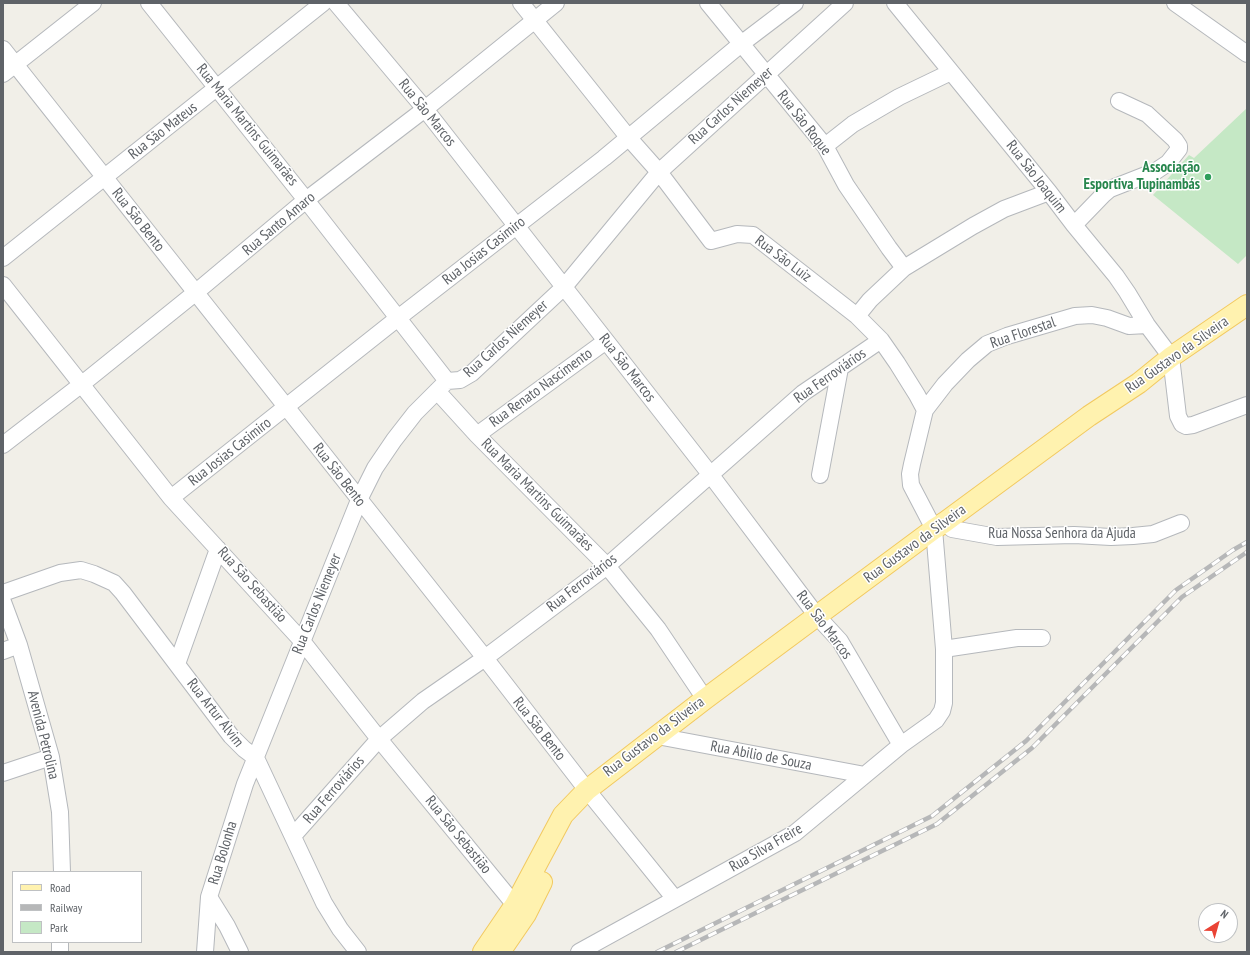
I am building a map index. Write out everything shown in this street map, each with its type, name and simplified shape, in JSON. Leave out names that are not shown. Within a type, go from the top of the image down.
[{"type":"main road","name":"Rua Gustavo da Silveira","points":[[483,952],[515,905],[563,815],[587,790],[705,699],[939,526],[1089,416],[1139,383],[1171,357],[1247,305]]},
{"type":"main road","name":"Rua Gustavo da Silveira","points":[[500,952],[526,914],[587,790]]},
{"type":"street","points":[[9,69],[93,3]]},
{"type":"street","name":"Rua Maria Martins Guimarães","points":[[149,3],[218,88],[398,318],[476,435],[607,566],[658,629],[705,699]]},
{"type":"street","name":"Rua São Mateus","points":[[3,258],[323,3]]},
{"type":"street","name":"Rua São Marcos","points":[[336,3],[425,109],[710,474],[817,616],[840,641],[901,745]]},
{"type":"street","name":"Rua São Luiz","points":[[521,3],[628,137],[659,172],[711,241],[737,234],[753,235],[857,316],[881,340],[917,395],[925,410]]},
{"type":"street","name":"Rua Santo Amaro","points":[[3,445],[82,384],[195,293],[306,200],[425,109],[556,3]]},
{"type":"street","name":"Rua São Roque","points":[[708,3],[825,146],[846,185],[904,268]]},
{"type":"street","name":"Rua Josias Casimiro","points":[[171,498],[398,318],[604,158],[741,44],[795,3]]},
{"type":"street","name":"Rua Carlos Niemeyer","points":[[256,758],[359,500],[375,468],[394,440],[415,414],[442,386],[460,380],[472,373],[564,287],[659,172],[845,3]]},
{"type":"street","name":"Rua São Joaquim","points":[[895,3],[1116,276],[1146,325],[1171,357]]},
{"type":"street","points":[[1175,3],[1247,54]]},
{"type":"street","name":"Rua São Bento","points":[[3,49],[9,69],[104,178],[485,658],[587,790],[675,899]]},
{"type":"street","points":[[825,146],[854,124],[899,97],[951,72]]},
{"type":"street","points":[[1074,225],[1110,189],[1156,171],[1168,163],[1179,149],[1179,146],[1175,140],[1147,114],[1119,101]]},
{"type":"street","points":[[857,316],[870,300],[904,268],[1004,209],[1049,192]]},
{"type":"street","name":"Rua São Sebastião","points":[[3,285],[171,498],[302,641],[378,739],[515,905]]},
{"type":"street","name":"Rua Florestal","points":[[925,410],[945,384],[968,360],[987,344],[1007,336],[1075,316],[1092,315],[1107,318],[1128,326],[1146,325]]},
{"type":"street","name":"Rua Ferroviários","points":[[293,836],[378,739],[422,701],[485,658],[607,566],[803,393],[881,340]]},
{"type":"street","name":"Rua Renato Nascimento","points":[[476,435],[606,341]]},
{"type":"street","points":[[1171,357],[1178,416],[1182,424],[1186,426],[1193,426],[1247,405]]},
{"type":"street","points":[[820,475],[840,368]]},
{"type":"street","points":[[925,410],[910,474],[911,485],[939,526],[944,648],[1017,638],[1042,638]]},
{"type":"street","name":"Rua Nossa Senhora da Ajuda","points":[[939,526],[997,537],[1074,535],[1133,536],[1153,534],[1181,523]]},
{"type":"street","points":[[178,664],[218,549]]},
{"type":"street","name":"Rua Artur Alvim","points":[[3,593],[60,573],[80,570],[94,574],[114,583],[178,664],[231,736],[256,758],[324,903],[340,929],[358,952]]},
{"type":"street","name":"Avenida Petrolina","points":[[3,602],[19,645],[52,757],[60,812],[62,871]]},
{"type":"street","points":[[3,651],[19,645]]},
{"type":"street","name":"Rua Silva Freire","points":[[579,952],[795,834],[866,776],[901,745],[936,720],[942,711],[944,703],[944,648]]},
{"type":"street","name":"Rua Abilio de Souza","points":[[657,736],[866,776]]},
{"type":"street","points":[[3,773],[52,757]]},
{"type":"street","name":"Rua Bolonha","points":[[205,952],[209,897],[245,784],[256,758]]},
{"type":"street","points":[[209,897],[227,926],[240,952]]},
{"type":"green space","name":"Associação Esportiva Tupinambás","points":[[1247,108],[1247,255],[1238,264],[1153,195],[1189,155],[1194,158]]},
{"type":"railway","points":[[657,952],[932,816],[1026,741],[1176,590],[1233,550],[1247,542]]},
{"type":"railway","points":[[676,952],[937,824],[1032,748],[1182,597],[1247,552]]},
{"type":"place","name":"Associação Esportiva Tupinambás","points":[[1208,177]]}]
